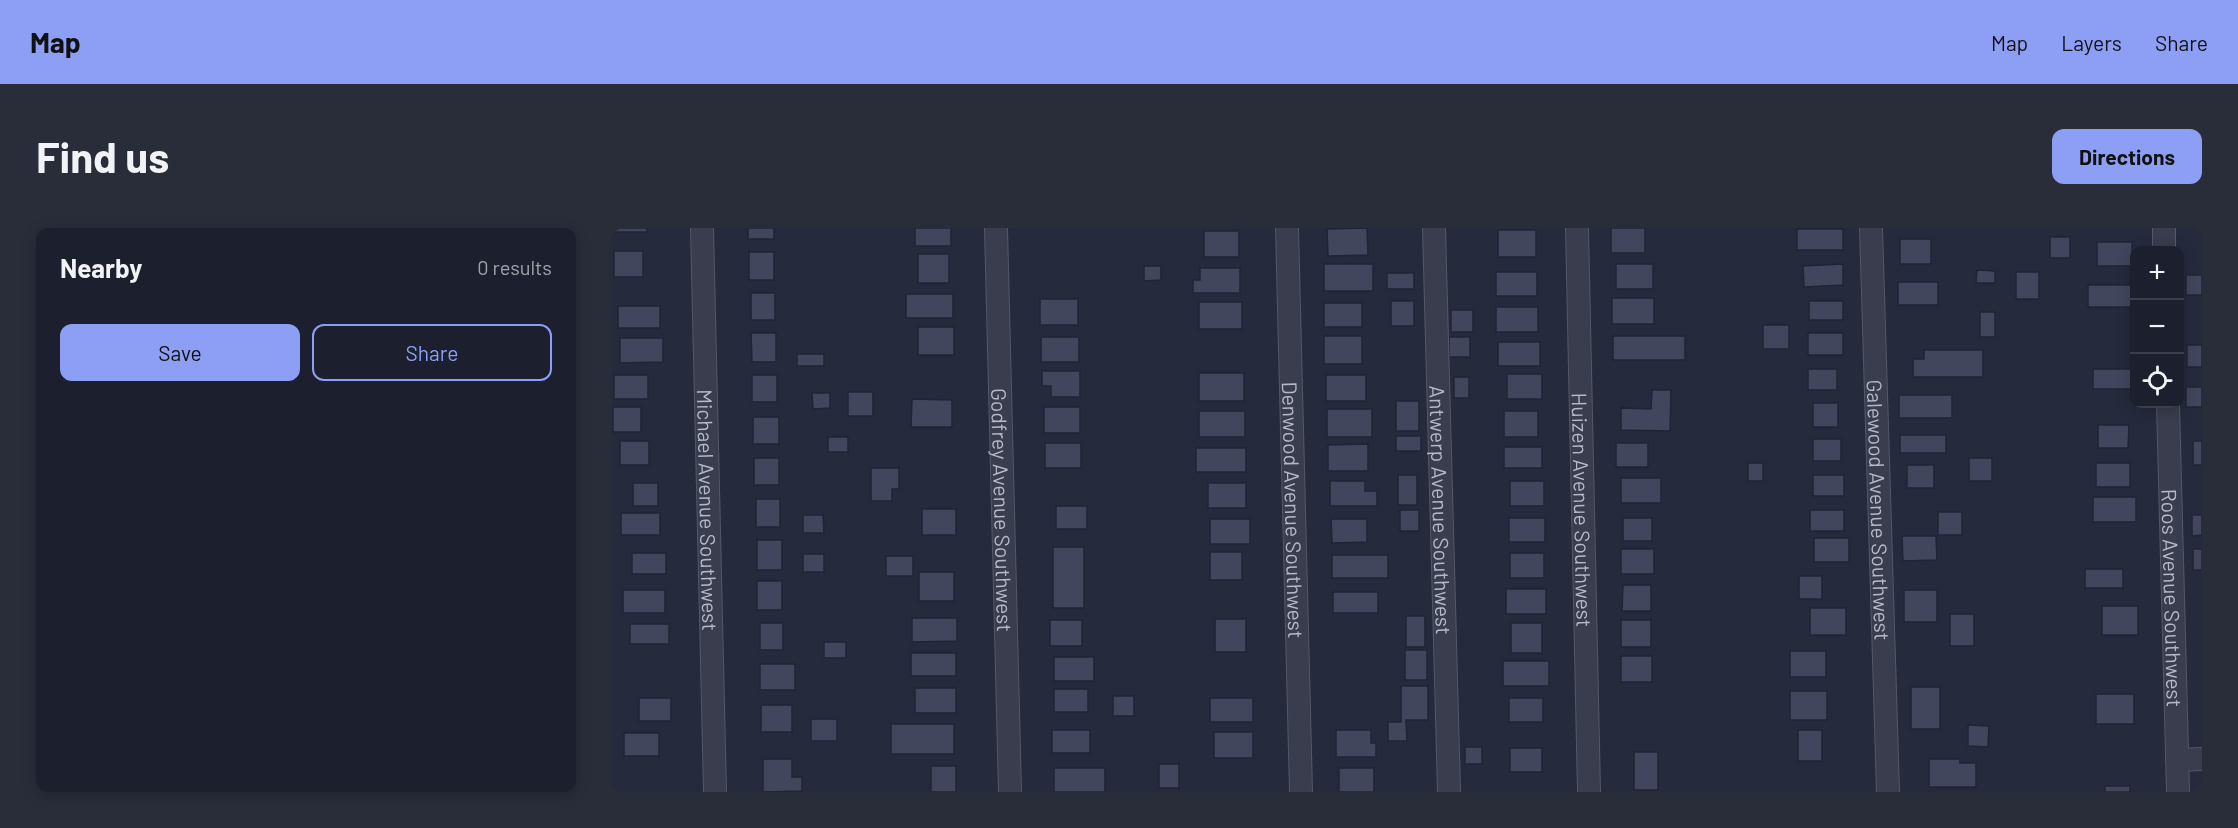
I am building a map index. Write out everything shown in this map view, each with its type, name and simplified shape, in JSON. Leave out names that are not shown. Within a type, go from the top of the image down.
[{"type":"street","name":"Michael Avenue Southwest","points":[[702,228],[715,792]]},
{"type":"street","name":"Godfrey Avenue Southwest","points":[[996,228],[1010,792]]},
{"type":"street","name":"Denwood Avenue Southwest","points":[[1287,228],[1301,792]]},
{"type":"street","name":"Antwerp Avenue Southwest","points":[[1434,228],[1449,792]]},
{"type":"street","name":"Huizen Avenue Southwest","points":[[1577,228],[1589,792]]},
{"type":"street","name":"Galewood Avenue Southwest","points":[[1871,228],[1887,792]]},
{"type":"street","points":[[2164,228],[2164,246]]},
{"type":"street","name":"Roos Avenue Southwest","points":[[2168,408],[2178,792]]},
{"type":"street","points":[[2177,760],[2202,759]]},
{"type":"building","points":[[612,228],[647,228],[647,232],[612,232]]},
{"type":"building","points":[[748,228],[774,228],[774,239],[748,239]]},
{"type":"building","points":[[915,228],[951,228],[951,246],[915,246]]},
{"type":"building","points":[[1367,228],[1368,255],[1328,256],[1327,229]]},
{"type":"building","points":[[1611,228],[1645,228],[1645,253],[1611,253]]},
{"type":"building","points":[[1797,229],[1843,229],[1843,250],[1797,250]]},
{"type":"building","points":[[1498,230],[1536,230],[1536,257],[1498,257]]},
{"type":"building","points":[[1204,231],[1239,231],[1239,257],[1204,257]]},
{"type":"building","points":[[2050,237],[2070,237],[2070,258],[2050,258]]},
{"type":"building","points":[[1900,239],[1931,239],[1931,264],[1900,264]]},
{"type":"building","points":[[2097,242],[2132,242],[2130,266],[2097,266]]},
{"type":"building","points":[[614,251],[643,251],[643,277],[614,277]]},
{"type":"building","points":[[749,252],[774,252],[774,280],[749,280]]},
{"type":"building","points":[[918,254],[949,254],[949,283],[918,283]]},
{"type":"building","points":[[1324,264],[1373,264],[1373,291],[1324,291]]},
{"type":"building","points":[[1616,264],[1653,264],[1653,289],[1616,289]]},
{"type":"building","points":[[1843,264],[1843,285],[1804,287],[1803,266]]},
{"type":"building","points":[[1144,266],[1161,266],[1161,280],[1144,281]]},
{"type":"building","points":[[1200,268],[1240,268],[1240,293],[1193,293],[1193,280],[1200,280]]},
{"type":"building","points":[[1977,270],[1995,271],[1995,283],[1976,283]]},
{"type":"building","points":[[1496,272],[1537,272],[1537,296],[1496,296]]},
{"type":"building","points":[[2016,272],[2039,272],[2039,299],[2016,299]]},
{"type":"building","points":[[1387,273],[1414,273],[1414,289],[1387,289]]},
{"type":"building","points":[[2186,275],[2202,275],[2202,295],[2186,295]]},
{"type":"building","points":[[1898,282],[1938,282],[1938,305],[1898,305]]},
{"type":"building","points":[[2088,285],[2130,285],[2130,307],[2088,307]]},
{"type":"building","points":[[751,293],[775,293],[775,320],[751,320]]},
{"type":"building","points":[[906,294],[953,294],[953,318],[906,318]]},
{"type":"building","points":[[1612,298],[1654,298],[1654,324],[1612,324]]},
{"type":"building","points":[[1040,299],[1078,299],[1078,325],[1040,325]]},
{"type":"building","points":[[1391,301],[1414,301],[1414,326],[1391,326]]},
{"type":"building","points":[[1809,301],[1843,301],[1843,320],[1809,320]]},
{"type":"building","points":[[1199,302],[1242,302],[1242,329],[1199,329]]},
{"type":"building","points":[[1324,303],[1362,303],[1362,327],[1324,327]]},
{"type":"building","points":[[618,306],[660,306],[660,328],[618,328]]},
{"type":"building","points":[[1496,307],[1538,307],[1538,332],[1496,332]]},
{"type":"building","points":[[1451,310],[1473,310],[1473,332],[1451,332]]},
{"type":"building","points":[[1980,312],[1995,312],[1995,337],[1980,337]]},
{"type":"building","points":[[1763,325],[1789,325],[1789,349],[1763,349]]},
{"type":"building","points":[[918,327],[954,327],[954,355],[918,355]]},
{"type":"building","points":[[751,333],[776,333],[776,362],[752,362]]},
{"type":"building","points":[[1808,333],[1843,333],[1843,355],[1808,355]]},
{"type":"building","points":[[1324,336],[1362,336],[1362,364],[1324,364]]},
{"type":"building","points":[[1613,336],[1685,336],[1685,360],[1613,360]]},
{"type":"building","points":[[1041,337],[1079,337],[1079,362],[1041,362]]},
{"type":"building","points":[[1449,337],[1470,337],[1470,357],[1449,357]]},
{"type":"building","points":[[620,338],[663,338],[663,362],[620,363]]},
{"type":"building","points":[[1498,342],[1540,342],[1540,366],[1498,366]]},
{"type":"building","points":[[2187,345],[2202,345],[2202,367],[2187,367]]},
{"type":"building","points":[[1924,350],[1983,350],[1983,377],[1913,377],[1913,359],[1924,359]]},
{"type":"building","points":[[797,354],[824,354],[824,366],[797,366]]},
{"type":"building","points":[[1808,369],[1837,369],[1837,390],[1808,390]]},
{"type":"building","points":[[2093,369],[2130,369],[2130,389],[2093,389]]},
{"type":"building","points":[[1042,371],[1080,371],[1080,397],[1051,397],[1051,386],[1042,386]]},
{"type":"building","points":[[1199,373],[1244,373],[1244,401],[1199,401]]},
{"type":"building","points":[[1507,374],[1542,374],[1542,399],[1507,399]]},
{"type":"building","points":[[614,375],[648,375],[648,399],[614,399]]},
{"type":"building","points":[[752,375],[777,375],[777,402],[752,402]]},
{"type":"building","points":[[1326,375],[1366,375],[1366,401],[1326,401]]},
{"type":"building","points":[[1454,377],[1469,377],[1469,398],[1454,398]]},
{"type":"building","points":[[2186,387],[2202,387],[2202,407],[2186,407]]},
{"type":"building","points":[[1652,390],[1671,390],[1670,431],[1621,430],[1621,408],[1651,409]]},
{"type":"building","points":[[848,392],[873,392],[873,416],[848,416]]},
{"type":"building","points":[[812,393],[830,393],[830,408],[813,409]]},
{"type":"building","points":[[1899,395],[1952,395],[1952,418],[1899,418]]},
{"type":"building","points":[[912,399],[952,400],[952,427],[911,427]]},
{"type":"building","points":[[1396,401],[1419,401],[1419,431],[1396,431]]},
{"type":"building","points":[[1813,403],[1838,403],[1838,427],[1813,427]]},
{"type":"building","points":[[613,407],[641,407],[641,432],[613,432]]},
{"type":"building","points":[[1044,407],[1080,407],[1080,433],[1044,433]]},
{"type":"building","points":[[1327,409],[1372,409],[1372,437],[1327,437]]},
{"type":"building","points":[[1199,411],[1245,411],[1245,437],[1199,437]]},
{"type":"building","points":[[1504,411],[1538,411],[1538,437],[1504,437]]},
{"type":"building","points":[[753,417],[779,417],[779,444],[753,444]]},
{"type":"building","points":[[2098,425],[2129,425],[2128,448],[2098,448]]},
{"type":"building","points":[[1900,435],[1946,435],[1946,453],[1900,453]]},
{"type":"building","points":[[1396,436],[1421,436],[1421,451],[1396,451]]},
{"type":"building","points":[[828,437],[848,437],[848,452],[828,452]]},
{"type":"building","points":[[1813,439],[1841,439],[1841,461],[1813,461]]},
{"type":"building","points":[[620,441],[649,441],[649,465],[620,465]]},
{"type":"building","points":[[2193,441],[2202,441],[2202,465],[2193,465]]},
{"type":"building","points":[[1045,443],[1081,443],[1081,468],[1045,468]]},
{"type":"building","points":[[1616,443],[1648,443],[1648,467],[1616,467]]},
{"type":"building","points":[[1368,444],[1368,471],[1328,471],[1328,445]]},
{"type":"building","points":[[1504,447],[1542,447],[1542,468],[1504,468]]},
{"type":"building","points":[[1196,448],[1246,448],[1246,472],[1196,472]]},
{"type":"building","points":[[754,458],[779,458],[779,485],[754,485]]},
{"type":"building","points":[[1969,458],[1992,458],[1992,481],[1969,481]]},
{"type":"building","points":[[1748,463],[1763,463],[1763,481],[1748,481]]},
{"type":"building","points":[[2096,463],[2130,463],[2130,487],[2096,487]]},
{"type":"building","points":[[1907,465],[1934,465],[1934,488],[1907,488]]},
{"type":"building","points":[[871,468],[899,468],[899,489],[892,489],[892,501],[871,501]]},
{"type":"building","points":[[1398,475],[1417,475],[1417,505],[1398,505]]},
{"type":"building","points":[[1813,475],[1844,475],[1844,496],[1813,496]]},
{"type":"building","points":[[1621,478],[1661,478],[1661,503],[1621,503]]},
{"type":"building","points":[[1330,481],[1365,481],[1365,491],[1377,491],[1377,506],[1330,506]]},
{"type":"building","points":[[1510,481],[1544,481],[1544,506],[1510,506]]},
{"type":"building","points":[[633,483],[658,483],[658,506],[633,506]]},
{"type":"building","points":[[1208,483],[1246,483],[1246,508],[1208,508]]},
{"type":"building","points":[[2093,497],[2136,497],[2136,522],[2093,522]]},
{"type":"building","points":[[756,499],[780,499],[780,527],[756,527]]},
{"type":"building","points":[[1056,506],[1087,506],[1087,529],[1056,529]]},
{"type":"building","points":[[922,509],[956,509],[956,535],[922,535]]},
{"type":"building","points":[[1400,510],[1419,510],[1419,531],[1400,531]]},
{"type":"building","points":[[1810,510],[1844,510],[1844,531],[1810,531]]},
{"type":"building","points":[[1938,512],[1962,512],[1962,535],[1938,535]]},
{"type":"building","points":[[621,513],[660,513],[660,535],[621,535]]},
{"type":"building","points":[[803,515],[823,515],[824,533],[803,533]]},
{"type":"building","points":[[2192,515],[2202,515],[2202,535],[2192,536]]},
{"type":"building","points":[[1509,518],[1545,518],[1545,542],[1509,542]]},
{"type":"building","points":[[1623,518],[1652,518],[1652,541],[1623,541]]},
{"type":"building","points":[[1210,519],[1250,519],[1250,544],[1210,544]]},
{"type":"building","points":[[1331,519],[1367,519],[1367,542],[1332,543]]},
{"type":"building","points":[[1902,536],[1936,536],[1937,560],[1903,561]]},
{"type":"building","points":[[1814,538],[1849,538],[1849,562],[1814,562]]},
{"type":"building","points":[[757,540],[782,540],[782,570],[757,570]]},
{"type":"building","points":[[1053,547],[1084,547],[1084,608],[1053,608]]},
{"type":"building","points":[[1621,549],[1654,549],[1654,574],[1621,574]]},
{"type":"building","points":[[2193,549],[2202,549],[2202,570],[2193,570]]},
{"type":"building","points":[[1210,552],[1242,552],[1242,580],[1210,580]]},
{"type":"building","points":[[632,553],[666,553],[666,574],[632,574]]},
{"type":"building","points":[[1510,553],[1544,553],[1544,578],[1510,578]]},
{"type":"building","points":[[803,554],[824,554],[824,572],[803,572]]},
{"type":"building","points":[[1332,555],[1388,555],[1388,578],[1332,578]]},
{"type":"building","points":[[886,556],[913,556],[913,576],[886,576]]},
{"type":"building","points":[[2085,569],[2123,569],[2123,588],[2085,588]]},
{"type":"building","points":[[919,572],[954,572],[954,601],[919,601]]},
{"type":"building","points":[[1799,576],[1822,576],[1822,599],[1799,599]]},
{"type":"building","points":[[757,581],[782,581],[782,610],[757,610]]},
{"type":"building","points":[[1623,585],[1651,585],[1651,611],[1622,611]]},
{"type":"building","points":[[1506,589],[1546,589],[1546,614],[1506,614]]},
{"type":"building","points":[[623,590],[665,590],[665,613],[623,613]]},
{"type":"building","points":[[1904,590],[1937,590],[1937,622],[1904,622]]},
{"type":"building","points":[[1333,592],[1378,592],[1378,613],[1333,613]]},
{"type":"building","points":[[2102,606],[2138,606],[2138,635],[2102,635]]},
{"type":"building","points":[[1810,608],[1846,608],[1846,635],[1810,635]]},
{"type":"building","points":[[1950,614],[1974,614],[1974,646],[1950,646]]},
{"type":"building","points":[[1406,616],[1425,616],[1425,647],[1406,647]]},
{"type":"building","points":[[912,618],[957,618],[957,641],[912,642]]},
{"type":"building","points":[[1215,619],[1246,619],[1246,652],[1215,652]]},
{"type":"building","points":[[1050,620],[1082,620],[1082,646],[1050,646]]},
{"type":"building","points":[[1621,620],[1651,620],[1651,647],[1621,647]]},
{"type":"building","points":[[760,623],[783,623],[783,650],[760,650]]},
{"type":"building","points":[[1511,623],[1542,623],[1542,653],[1511,653]]},
{"type":"building","points":[[630,624],[669,624],[669,644],[630,644]]},
{"type":"building","points":[[824,642],[846,642],[846,658],[824,658]]},
{"type":"building","points":[[1405,650],[1427,650],[1427,680],[1405,680]]},
{"type":"building","points":[[1790,651],[1826,651],[1826,677],[1790,677]]},
{"type":"building","points":[[911,653],[956,653],[956,676],[911,676]]},
{"type":"building","points":[[1621,656],[1652,656],[1652,682],[1621,682]]},
{"type":"building","points":[[1054,657],[1094,657],[1094,681],[1054,681]]},
{"type":"building","points":[[1503,661],[1549,661],[1549,686],[1503,686]]},
{"type":"building","points":[[760,664],[795,664],[795,690],[760,690]]},
{"type":"building","points":[[1401,686],[1428,686],[1428,720],[1406,720],[1407,741],[1388,741],[1388,722],[1401,722]]},
{"type":"building","points":[[1911,687],[1940,687],[1940,729],[1911,729]]},
{"type":"building","points":[[915,688],[956,688],[956,713],[915,713]]},
{"type":"building","points":[[1054,689],[1088,689],[1088,712],[1054,712]]},
{"type":"building","points":[[1790,691],[1827,691],[1827,720],[1790,720]]},
{"type":"building","points":[[2096,694],[2134,694],[2134,724],[2096,724]]},
{"type":"building","points":[[1113,696],[1134,696],[1134,716],[1113,716]]},
{"type":"building","points":[[639,698],[671,698],[671,721],[639,721]]},
{"type":"building","points":[[1210,698],[1253,698],[1253,722],[1210,722]]},
{"type":"building","points":[[1509,698],[1543,698],[1543,722],[1509,722]]},
{"type":"building","points":[[761,705],[792,705],[792,732],[761,732]]},
{"type":"building","points":[[811,719],[837,719],[837,741],[811,741]]},
{"type":"building","points":[[891,724],[954,724],[954,754],[891,754]]},
{"type":"building","points":[[1968,725],[1989,726],[1988,747],[1968,746]]},
{"type":"building","points":[[1052,730],[1090,730],[1090,753],[1052,753]]},
{"type":"building","points":[[1336,730],[1371,730],[1371,743],[1376,743],[1376,757],[1336,757]]},
{"type":"building","points":[[1798,730],[1822,730],[1822,761],[1798,761]]},
{"type":"building","points":[[1214,732],[1253,732],[1253,758],[1214,758]]},
{"type":"building","points":[[624,733],[659,733],[659,756],[624,756]]},
{"type":"building","points":[[1465,747],[1482,747],[1482,764],[1465,764]]},
{"type":"building","points":[[1510,748],[1542,748],[1542,772],[1510,772]]},
{"type":"building","points":[[1634,752],[1658,752],[1658,790],[1634,790]]},
{"type":"building","points":[[763,759],[792,759],[792,777],[802,777],[802,791],[763,792]]},
{"type":"building","points":[[1929,759],[1960,759],[1960,763],[1976,763],[1976,787],[1929,787]]},
{"type":"building","points":[[1159,764],[1179,764],[1179,788],[1159,788]]},
{"type":"building","points":[[931,766],[956,766],[956,792],[931,792]]},
{"type":"building","points":[[1054,768],[1105,768],[1105,792],[1054,792]]},
{"type":"building","points":[[1339,768],[1374,768],[1374,792],[1339,792]]},
{"type":"building","points":[[2105,786],[2130,786],[2130,792],[2105,792]]}]
